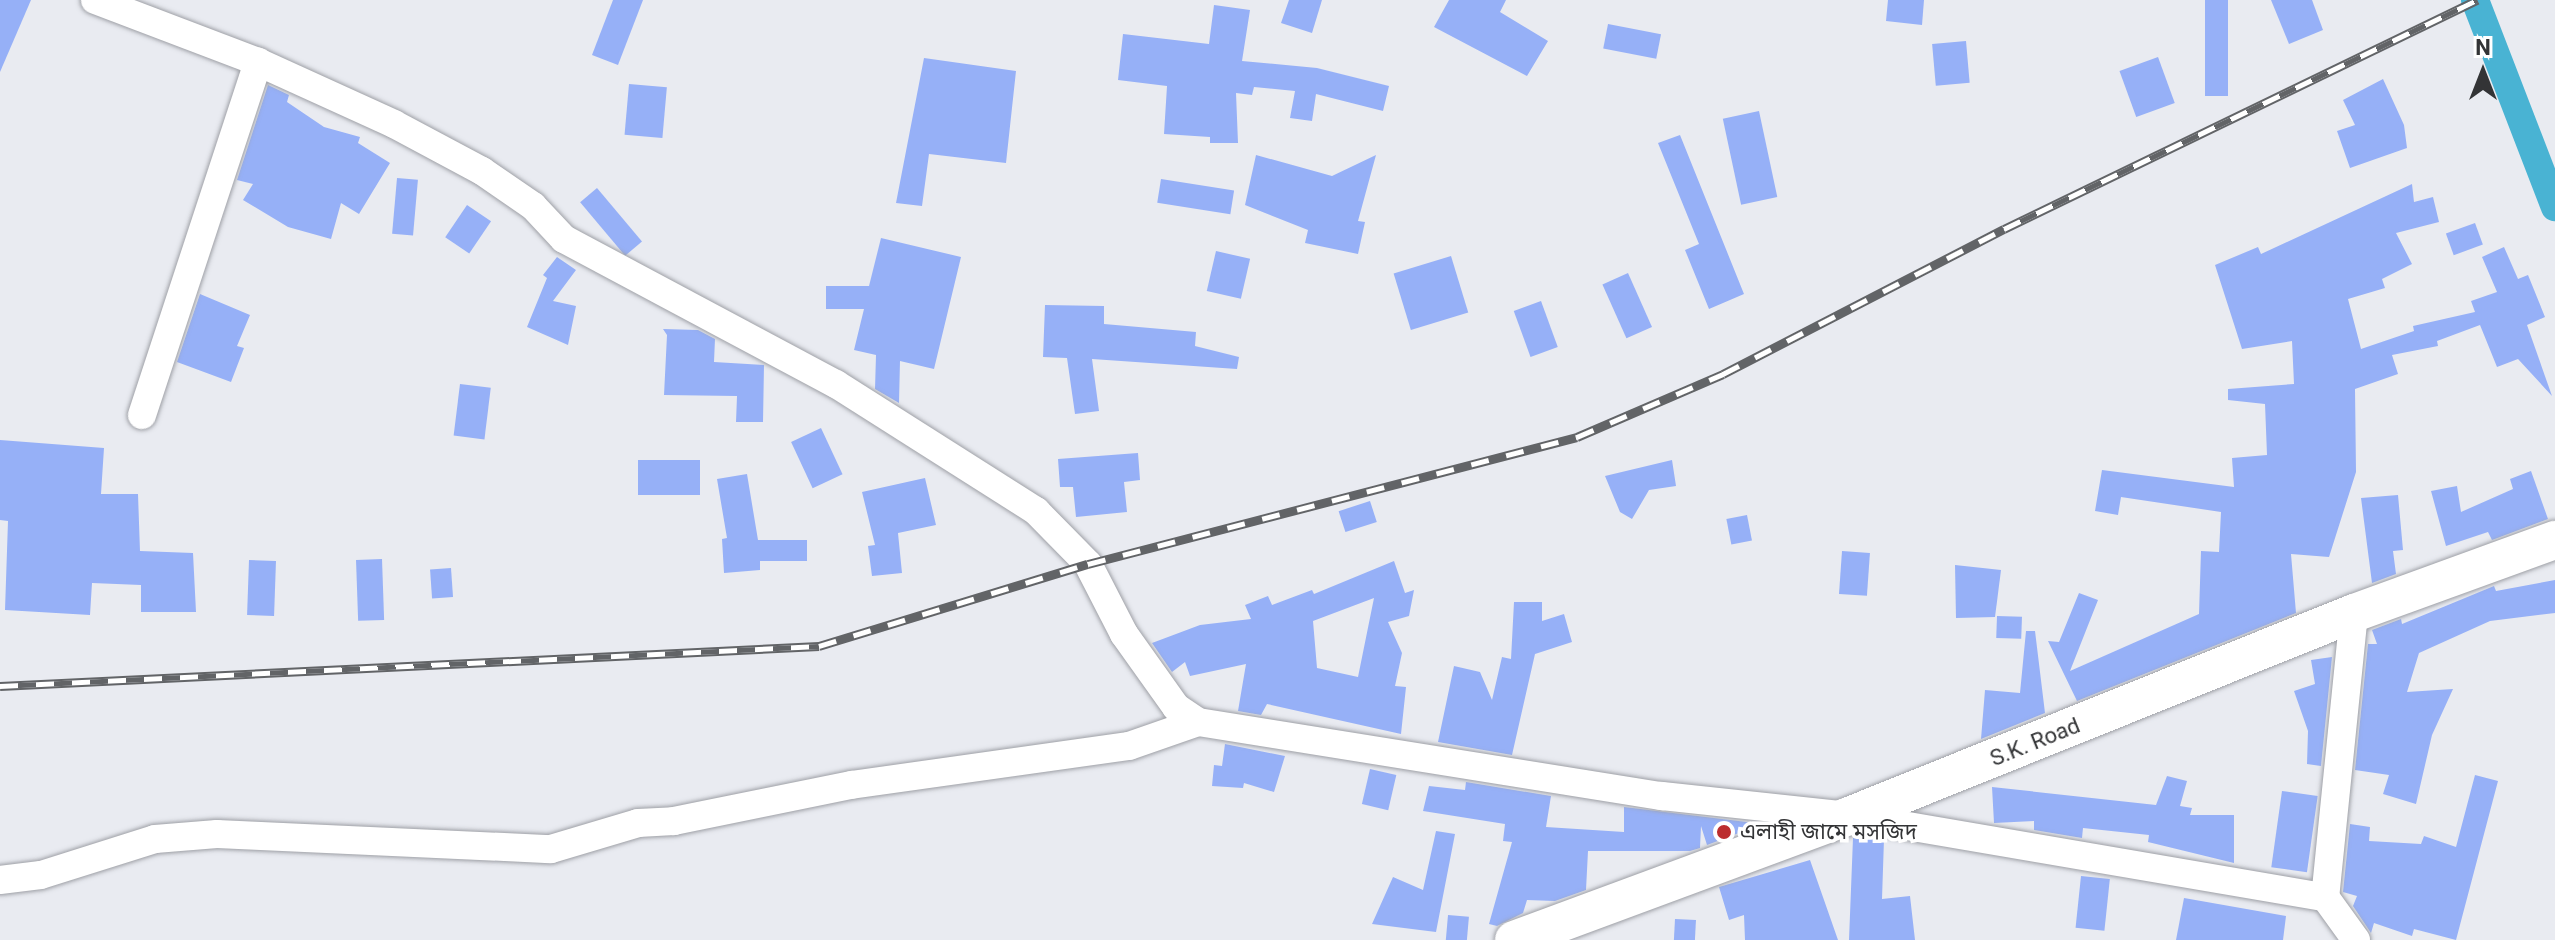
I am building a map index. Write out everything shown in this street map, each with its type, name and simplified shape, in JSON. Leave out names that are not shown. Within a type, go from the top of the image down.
[{"type":"main road","name":"S.K. Road","points":[[1514,940],[1849,816],[2354,613],[2555,540]]},
{"type":"street","points":[[95,0],[258,62],[394,124],[482,171],[533,206],[564,239],[836,384],[1036,511],[1088,564],[1124,634],[1176,707],[1198,722],[1662,796],[1849,816],[2325,897]]},
{"type":"street","points":[[142,415],[258,62]]},
{"type":"street","points":[[2354,613],[2325,897],[2356,940]]},
{"type":"street","points":[[0,880],[41,875],[155,839],[217,834],[551,849],[638,823],[674,821],[851,785],[1140,743],[1198,722]]},
{"type":"building","points":[[0,0],[31,0],[0,72]]},
{"type":"building","points":[[613,0],[643,0],[618,65],[592,55]]},
{"type":"building","points":[[1289,0],[1322,0],[1312,33],[1281,23]]},
{"type":"building","points":[[1449,0],[1506,0],[1500,12],[1548,41],[1527,76],[1434,27]]},
{"type":"building","points":[[1888,0],[1924,0],[1922,25],[1886,21]]},
{"type":"building","points":[[2205,0],[2228,0],[2228,96],[2205,96]]},
{"type":"building","points":[[2271,0],[2312,0],[2323,30],[2289,44]]},
{"type":"building","points":[[1214,5],[1250,10],[1242,61],[1317,68],[1389,86],[1383,111],[1316,94],[1312,121],[1290,118],[1295,91],[1254,87],[1252,95],[1236,93],[1238,143],[1210,143],[1210,137],[1164,134],[1167,86],[1118,80],[1123,34],[1209,44]]},
{"type":"building","points":[[1608,24],[1661,34],[1656,59],[1603,49]]},
{"type":"building","points":[[1966,41],[1970,83],[1936,86],[1932,44]]},
{"type":"building","points":[[2158,57],[2175,103],[2136,117],[2119,71]]},
{"type":"building","points":[[924,58],[1016,71],[1006,163],[929,154],[922,206],[896,203]]},
{"type":"building","points":[[2383,79],[2404,125],[2407,148],[2350,168],[2337,131],[2355,125],[2343,100]]},
{"type":"building","points":[[629,84],[667,87],[662,138],[625,135]]},
{"type":"building","points":[[268,85],[289,95],[287,102],[324,127],[360,137],[358,143],[390,163],[359,214],[341,203],[331,239],[288,227],[243,200],[253,184],[237,180]]},
{"type":"building","points":[[1759,111],[1777,197],[1741,205],[1723,119]]},
{"type":"building","points":[[1680,135],[1744,294],[1709,309],[1685,250],[1699,244],[1658,143]]},
{"type":"building","points":[[1256,155],[1332,176],[1376,155],[1358,221],[1365,222],[1358,254],[1305,243],[1308,230],[1245,205]]},
{"type":"building","points":[[397,178],[418,180],[413,236],[392,234]]},
{"type":"building","points":[[1161,179],[1234,191],[1230,214],[1157,203]]},
{"type":"building","points":[[2412,184],[2414,202],[2433,197],[2439,222],[2396,233],[2412,264],[2382,279],[2385,288],[2348,299],[2361,349],[2414,331],[2413,326],[2475,312],[2471,301],[2497,292],[2482,257],[2504,247],[2518,279],[2528,275],[2545,317],[2527,325],[2552,396],[2518,359],[2497,367],[2480,325],[2437,341],[2438,346],[2392,355],[2398,374],[2355,389],[2356,472],[2329,557],[2291,554],[2296,613],[2077,701],[2048,641],[2059,642],[2079,593],[2098,600],[2070,671],[2199,614],[2201,551],[2219,552],[2221,512],[2121,497],[2118,515],[2095,511],[2102,470],[2234,487],[2232,458],[2267,455],[2265,404],[2228,400],[2228,389],[2294,384],[2292,341],[2242,349],[2215,265],[2258,247],[2261,254]]},
{"type":"building","points":[[597,188],[642,242],[625,256],[580,202]]},
{"type":"building","points":[[467,205],[491,221],[469,254],[445,237]]},
{"type":"building","points":[[2475,223],[2483,245],[2454,255],[2446,234]]},
{"type":"building","points":[[881,238],[961,257],[934,369],[900,361],[899,403],[875,389],[876,355],[854,350],[864,309],[826,309],[826,286],[869,286]]},
{"type":"building","points":[[1216,251],[1250,259],[1241,299],[1207,291]]},
{"type":"building","points":[[1451,256],[1468,312],[1411,330],[1394,274]]},
{"type":"building","points":[[557,257],[576,270],[553,301],[576,306],[568,345],[527,327],[547,278],[543,275]]},
{"type":"building","points":[[1628,273],[1652,327],[1626,338],[1602,284]]},
{"type":"building","points":[[200,294],[250,315],[237,346],[244,348],[231,382],[177,362]]},
{"type":"building","points":[[1541,301],[1558,347],[1531,357],[1514,311]]},
{"type":"building","points":[[1045,305],[1104,306],[1104,324],[1196,332],[1195,346],[1239,357],[1237,369],[1092,359],[1099,411],[1075,414],[1067,358],[1043,357]]},
{"type":"building","points":[[663,329],[698,330],[715,339],[714,362],[764,365],[763,422],[736,422],[737,396],[664,395],[667,335]]},
{"type":"building","points":[[460,384],[491,388],[484,439],[454,436]]},
{"type":"building","points":[[821,428],[843,474],[813,488],[791,442]]},
{"type":"building","points":[[0,440],[104,448],[101,494],[138,494],[140,551],[193,553],[196,612],[141,612],[141,585],[92,583],[90,615],[5,610],[8,521],[0,520]]},
{"type":"building","points":[[1138,453],[1140,480],[1124,482],[1127,512],[1076,517],[1073,487],[1060,487],[1058,459]]},
{"type":"building","points":[[638,460],[700,460],[700,495],[638,495]]},
{"type":"building","points":[[1672,460],[1676,486],[1649,490],[1632,519],[1620,512],[1605,476]]},
{"type":"building","points":[[2531,471],[2548,519],[2492,540],[2488,532],[2446,546],[2431,491],[2457,486],[2461,512],[2513,489],[2510,479]]},
{"type":"building","points":[[747,474],[758,540],[807,540],[807,561],[760,561],[760,570],[724,573],[722,539],[727,538],[717,479]]},
{"type":"building","points":[[925,478],[936,525],[898,533],[902,573],[872,576],[868,546],[875,545],[862,492]]},
{"type":"building","points":[[2398,495],[2403,550],[2393,551],[2396,574],[2372,583],[2361,498]]},
{"type":"building","points":[[1370,501],[1377,522],[1345,532],[1339,511]]},
{"type":"building","points":[[1747,515],[1752,541],[1731,545],[1726,519]]},
{"type":"building","points":[[1842,551],[1870,553],[1867,596],[1839,594]]},
{"type":"building","points":[[382,559],[384,620],[358,621],[356,560]]},
{"type":"building","points":[[249,560],[276,561],[274,616],[247,615]]},
{"type":"building","points":[[1394,561],[1405,593],[1414,590],[1409,616],[1388,622],[1402,653],[1395,686],[1406,687],[1401,734],[1267,704],[1261,715],[1238,711],[1246,664],[1190,676],[1185,662],[1172,672],[1152,643],[1200,625],[1251,619],[1245,605],[1268,596],[1272,605],[1312,590],[1314,594]],"holes":[[[1374,598],[1358,677],[1317,668],[1313,621]]]},
{"type":"building","points":[[1955,565],[2001,570],[1995,617],[1956,618]]},
{"type":"building","points":[[451,568],[453,597],[432,598],[430,569]]},
{"type":"building","points":[[2555,580],[2555,613],[2490,621],[2419,653],[2407,692],[2453,689],[2432,735],[2416,804],[2383,794],[2389,775],[2355,770],[2368,644],[2377,644],[2372,630],[2401,619],[2402,624],[2494,586],[2496,591]]},
{"type":"building","points":[[1514,602],[1542,602],[1542,621],[1564,614],[1572,642],[1535,654],[1512,755],[1438,742],[1454,666],[1480,672],[1492,700],[1502,657],[1511,659]]},
{"type":"building","points":[[1997,616],[2022,617],[2021,639],[1996,638]]},
{"type":"building","points":[[2026,631],[2035,631],[2045,713],[1981,739],[1985,690],[2020,693]]},
{"type":"building","points":[[2332,657],[2321,766],[2307,764],[2308,731],[2294,691],[2315,684],[2311,660]]},
{"type":"building","points":[[1225,744],[1285,756],[1274,792],[1244,783],[1243,788],[1212,786],[1214,765],[1222,766]]},
{"type":"building","points":[[1370,769],[1396,775],[1388,810],[1362,804]]},
{"type":"building","points":[[2475,775],[2498,781],[2456,940],[2414,929],[2412,936],[2374,923],[2371,933],[2353,906],[2357,896],[2343,892],[2350,824],[2370,827],[2369,841],[2421,844],[2424,836],[2456,847]]},
{"type":"building","points":[[2167,776],[2187,781],[2180,806],[2192,808],[2190,815],[2234,815],[2234,863],[2148,842],[2149,835],[2083,828],[2082,838],[2034,830],[2034,821],[1994,823],[1992,787],[2156,805]]},
{"type":"building","points":[[1466,782],[1551,796],[1546,827],[1624,832],[1624,807],[1763,824],[1707,845],[1701,826],[1700,848],[1690,851],[1588,851],[1586,890],[1555,901],[1527,900],[1523,913],[1497,926],[1489,924],[1512,842],[1503,841],[1505,824],[1423,811],[1429,786],[1465,790]]},
{"type":"building","points":[[2282,791],[2318,796],[2307,872],[2271,867]]},
{"type":"building","points":[[1436,831],[1455,834],[1436,932],[1372,924],[1393,877],[1423,890]]},
{"type":"building","points":[[1860,835],[1884,839],[1882,899],[1910,896],[1915,940],[1849,940],[1853,838]]},
{"type":"building","points":[[1810,860],[1838,940],[1745,940],[1744,915],[1729,920],[1719,887]]},
{"type":"building","points":[[2081,876],[2110,879],[2104,931],[2076,928]]},
{"type":"building","points":[[2184,898],[2286,916],[2283,940],[2176,940]]},
{"type":"building","points":[[1448,915],[1469,917],[1467,940],[1446,940]]},
{"type":"building","points":[[1675,919],[1696,920],[1695,940],[1674,940]]},
{"type":"waterway","points":[[2475,0],[2555,207]]},
{"type":"railway","points":[[0,686],[819,646],[1088,564],[1577,437],[1723,374],[2004,229],[2477,0]]},
{"type":"place","name":"এলাহী জামে মসজিদ","points":[[1724,832]]}]
